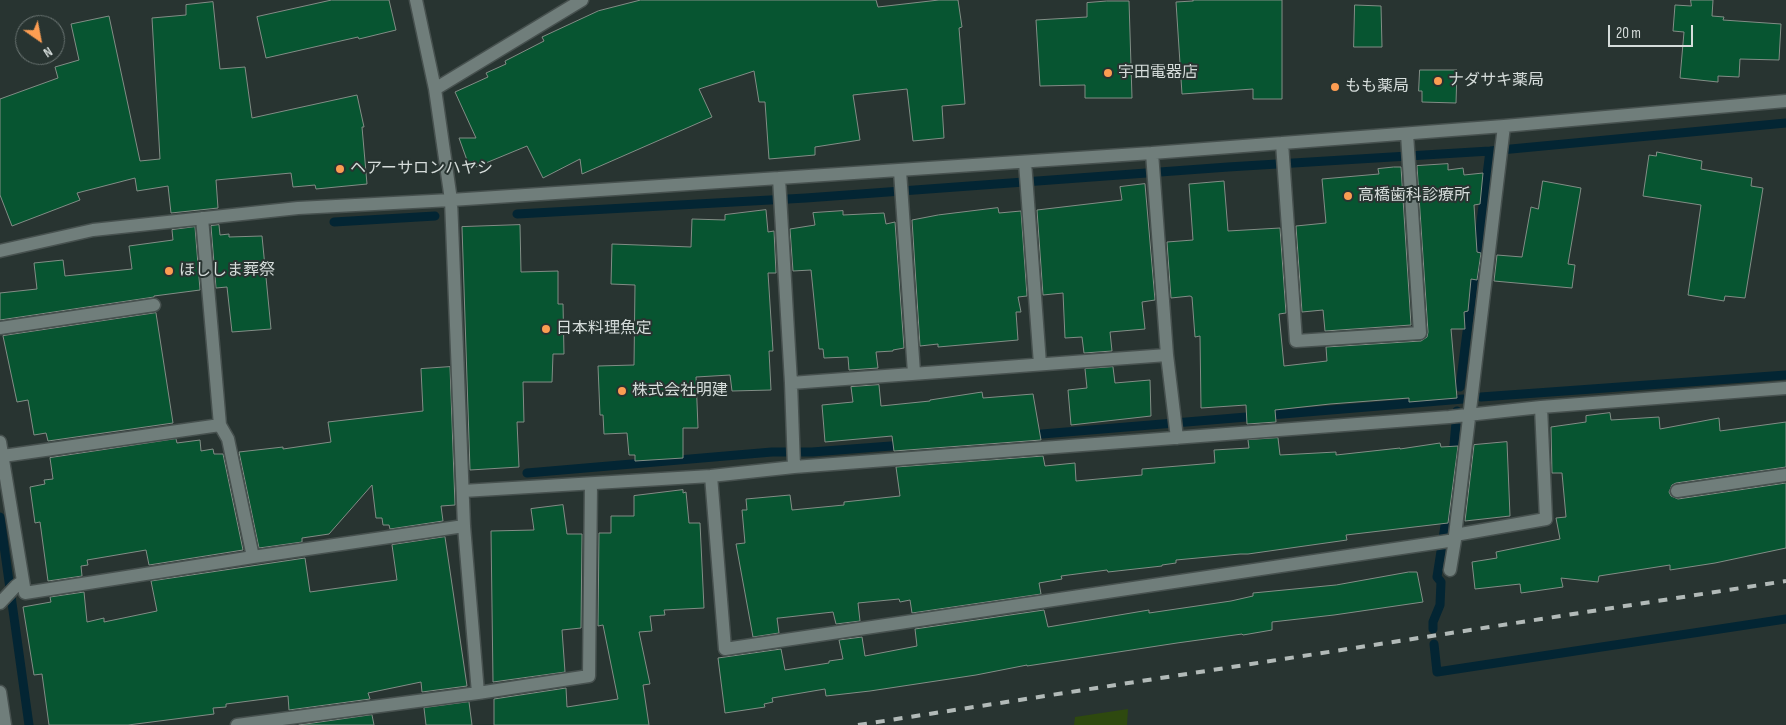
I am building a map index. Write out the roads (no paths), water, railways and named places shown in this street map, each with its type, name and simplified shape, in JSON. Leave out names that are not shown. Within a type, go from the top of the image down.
[{"type":"street","points":[[416,0],[435,89],[451,200],[464,526],[478,693]]},
{"type":"street","points":[[435,89],[582,0]]},
{"type":"street","points":[[0,251],[93,230],[298,208],[780,184],[1153,159],[1282,142],[1408,140],[1504,126],[1786,101]]},
{"type":"street","points":[[1450,570],[1466,415],[1504,126]]},
{"type":"street","points":[[1282,142],[1296,341],[1420,332],[1408,140]]},
{"type":"street","points":[[1153,159],[1167,355],[1176,433]]},
{"type":"street","points":[[1025,168],[1040,364]]},
{"type":"street","points":[[900,176],[914,373]]},
{"type":"street","points":[[780,184],[792,383],[794,463]]},
{"type":"street","points":[[202,218],[220,426],[228,439],[253,557]]},
{"type":"street","points":[[0,328],[154,306]]},
{"type":"street","points":[[792,383],[1167,355]]},
{"type":"street","points":[[463,491],[712,476],[794,463],[1176,433],[1449,417],[1541,407],[1786,388]]},
{"type":"street","points":[[712,476],[725,649],[1434,543],[1546,520],[1541,407]]},
{"type":"street","points":[[3,456],[220,426]]},
{"type":"street","points":[[0,442],[20,584],[25,593],[464,526]]},
{"type":"street","points":[[1677,490],[1786,475]]},
{"type":"street","points":[[237,725],[478,693],[589,676],[592,484]]},
{"type":"street","points":[[1,602],[20,584]]},
{"type":"street","points":[[0,692],[5,725]]},
{"type":"waterway","points":[[517,214],[806,198],[1228,167],[1490,151],[1786,123]]},
{"type":"waterway","points":[[1460,387],[1490,151]]},
{"type":"waterway","points":[[334,222],[435,216]]},
{"type":"waterway","points":[[1481,397],[1786,375]]},
{"type":"waterway","points":[[1030,435],[1463,399]]},
{"type":"waterway","points":[[1453,457],[1457,411]]},
{"type":"waterway","points":[[527,473],[772,452],[812,452],[904,445]]},
{"type":"waterway","points":[[1433,629],[1433,622],[1440,605],[1441,582],[1437,577],[1447,513]]},
{"type":"waterway","points":[[0,517],[29,725]]},
{"type":"waterway","points":[[1434,644],[1437,672],[1786,619]]},
{"type":"railway","points":[[858,725],[1786,581]]},
{"type":"place","name":"宇田電器店","points":[[1108,73]]},
{"type":"place","name":"ナダサキ薬局","points":[[1438,81]]},
{"type":"place","name":"もも薬局","points":[[1335,87]]},
{"type":"place","name":"ヘアーサロンハヤシ","points":[[340,169]]},
{"type":"place","name":"高橋歯科診療所","points":[[1348,196]]},
{"type":"place","name":"ほししま葬祭","points":[[169,271]]},
{"type":"place","name":"日本料理魚定","points":[[546,329]]},
{"type":"place","name":"株式会社明建","points":[[622,391]]}]
